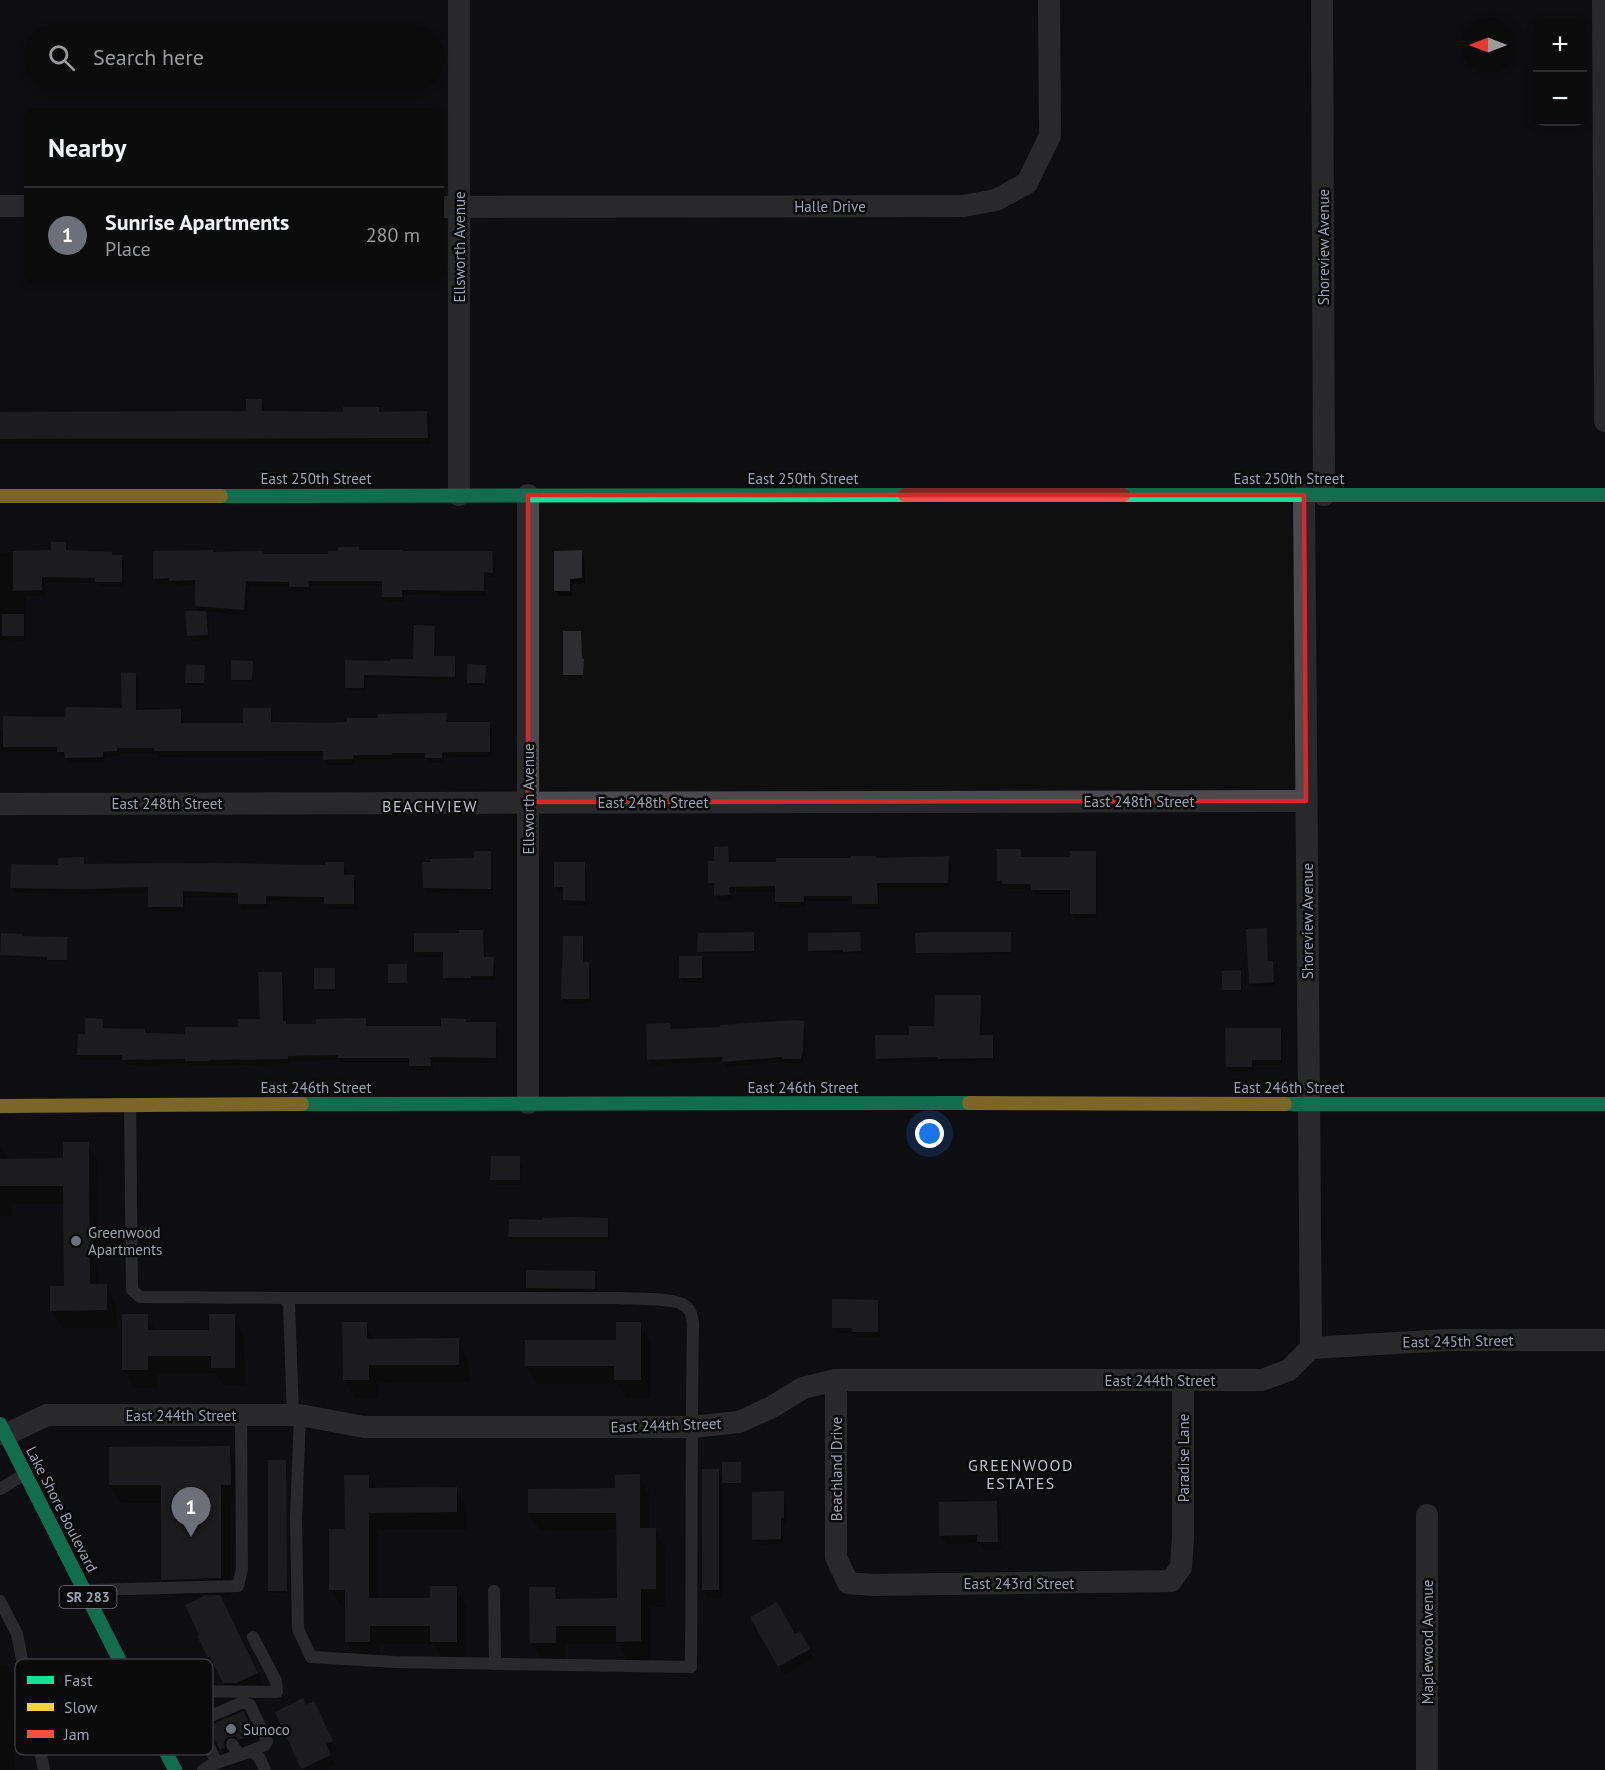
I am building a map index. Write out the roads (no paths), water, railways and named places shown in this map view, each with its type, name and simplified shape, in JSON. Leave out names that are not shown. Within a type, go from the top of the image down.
[{"type":"street","name":"Ellsworth Avenue","points":[[459,0],[449,207],[459,495]]},
{"type":"street","name":"Halle Drive","points":[[449,207],[963,206],[996,200],[1027,183],[1050,136],[1049,0]]},
{"type":"street","name":"Shoreview Avenue","points":[[1311,1348],[1306,801],[1314,495],[1322,0]]},
{"type":"street","points":[[1603,0],[1605,421]]},
{"type":"street","points":[[0,206],[24,206]]},
{"type":"street","name":"Ellsworth Avenue","points":[[528,495],[528,1103]]},
{"type":"street","name":"East 250th Street","points":[[0,496],[1605,495]]},
{"type":"street","name":"East 248th Street","points":[[0,804],[1306,801]]},
{"type":"street","name":"East 246th Street","points":[[0,1106],[528,1103],[1605,1104]]},
{"type":"street","name":"East 245th Street","points":[[1311,1348],[1448,1340],[1605,1340]]},
{"type":"street","name":"East 244th Street","points":[[3,1430],[47,1415],[297,1415],[364,1427],[691,1427],[739,1422],[772,1407],[802,1388],[837,1380],[1262,1380],[1289,1370],[1311,1348]]},
{"type":"street","name":"Beachland Drive","points":[[836,1557],[837,1380]]},
{"type":"street","name":"Paradise Lane","points":[[1183,1380],[1183,1537]]},
{"type":"street","name":"Lake Shore Boulevard","points":[[3,1430],[119,1659]]},
{"type":"street","name":"Maplewood Avenue","points":[[1427,1515],[1427,1770]]},
{"type":"street","name":"East 243rd Street","points":[[836,1557],[848,1583],[1171,1581],[1181,1567],[1183,1537]]},
{"type":"street","name":"Lake Shore Boulevard","points":[[168,1755],[175,1770]]},
{"type":"lane","points":[[130,1105],[132,1290],[140,1297],[619,1298],[671,1301],[682,1303],[691,1311],[693,1324],[691,1427],[693,1503],[691,1667],[396,1662],[311,1657],[298,1629],[297,1415],[290,1304],[284,1298]]},
{"type":"lane","points":[[84,1590],[237,1586],[242,1569],[241,1415]]},
{"type":"lane","points":[[0,1489],[25,1474]]},
{"type":"lane","points":[[494,1592],[495,1664]]},
{"type":"lane","points":[[0,1601],[17,1634],[22,1659]]},
{"type":"lane","points":[[213,1691],[277,1692],[276,1681],[254,1637]]},
{"type":"lane","points":[[203,1770],[265,1745],[267,1741],[250,1705],[243,1702],[219,1716],[213,1716]]},
{"type":"lane","points":[[232,1744],[238,1755]]},
{"type":"lane","points":[[251,1751],[259,1757],[265,1770]]},
{"type":"lane","points":[[41,1755],[44,1770]]},
{"type":"lane","points":[[213,1755],[217,1763]]},
{"type":"place","name":"Greenwood Apartments","points":[[76,1241]]},
{"type":"place","name":"Sunrise Apartments","points":[[191,1537]]},
{"type":"place","name":"Sunoco","points":[[231,1729]]},
{"type":"district","name":"BEACHVIEW","points":[[430,806]]},
{"type":"district","name":"GREENWOOD ESTATES","points":[[1021,1474]]}]
